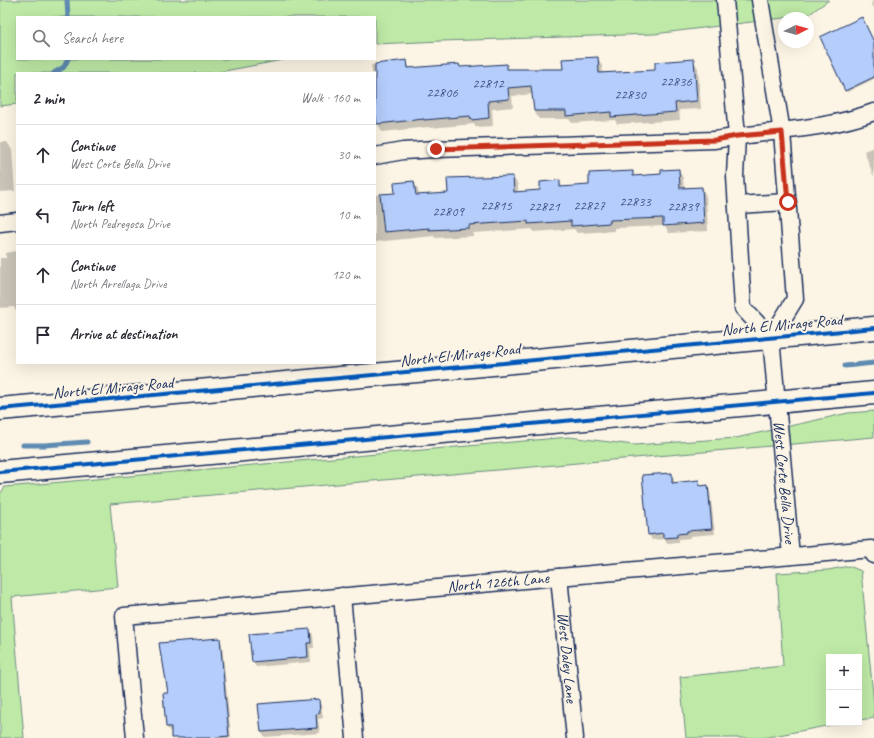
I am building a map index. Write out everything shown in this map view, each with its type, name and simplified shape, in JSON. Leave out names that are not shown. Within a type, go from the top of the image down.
[{"type":"main road","name":"North El Mirage Road","points":[[0,409],[199,392],[874,328]]},
{"type":"main road","points":[[0,472],[874,393]]},
{"type":"street","points":[[725,0],[737,136],[735,176],[743,308],[771,338],[794,298],[782,132],[760,0]]},
{"type":"street","points":[[376,156],[436,149],[715,140],[737,136],[782,132],[832,123],[874,112]]},
{"type":"street","points":[[737,205],[788,202]]},
{"type":"street","points":[[0,223],[16,220]]},
{"type":"street","name":"West Corte Bella Drive","points":[[771,338],[791,556]]},
{"type":"street","name":"North 126th Lane","points":[[135,738],[124,616],[791,556],[872,552]]},
{"type":"street","name":"West Daley Lane","points":[[559,577],[575,738]]},
{"type":"street","points":[[342,596],[355,738]]},
{"type":"green space","points":[[0,0],[829,0],[812,12],[778,12],[778,19],[654,34],[376,44],[376,16],[16,16],[16,60],[283,60],[219,72],[16,72],[16,104],[0,106]]},
{"type":"green space","points":[[874,411],[874,437],[110,504],[118,587],[12,597],[24,738],[0,738],[0,494],[5,487],[569,437],[634,445],[736,438],[848,413]]},
{"type":"green space","points":[[849,566],[861,571],[874,718],[862,720],[862,654],[826,654],[826,726],[763,738],[686,738],[680,677],[783,666],[777,573],[828,570]]},
{"type":"building","points":[[862,17],[874,42],[874,77],[845,91],[820,37]]},
{"type":"building","points":[[598,57],[599,73],[655,70],[655,62],[694,59],[697,101],[675,103],[676,112],[611,117],[611,112],[566,116],[566,111],[534,111],[531,86],[508,88],[509,99],[488,101],[489,118],[471,120],[470,116],[377,124],[375,64],[407,60],[408,68],[459,64],[460,67],[507,64],[507,69],[563,69],[562,59]]},
{"type":"building","points":[[679,169],[680,188],[702,187],[704,223],[663,226],[663,218],[610,220],[610,223],[571,226],[571,221],[528,224],[528,221],[469,225],[469,228],[429,230],[429,228],[384,232],[380,194],[395,193],[394,183],[414,181],[416,195],[448,193],[447,178],[513,176],[514,192],[540,190],[540,182],[560,180],[560,187],[589,185],[589,173],[633,171],[633,176],[661,174],[661,170]]},
{"type":"building","points":[[672,473],[672,483],[699,480],[700,486],[708,485],[712,529],[687,531],[687,533],[677,534],[677,537],[663,538],[663,533],[648,535],[642,475]]},
{"type":"building","points":[[310,629],[311,643],[307,643],[308,657],[252,662],[249,634]]},
{"type":"building","points":[[220,638],[229,736],[208,738],[171,738],[171,727],[166,727],[163,693],[168,693],[159,643]]},
{"type":"building","points":[[319,699],[320,713],[316,714],[317,728],[261,732],[258,704]]},
{"type":"waterway","points":[[67,0],[68,16]]},
{"type":"waterway","points":[[56,72],[64,67],[68,60]]},
{"type":"waterway","points":[[845,366],[874,363]]},
{"type":"waterway","points":[[23,445],[87,442]]},
{"type":"cycle path","points":[[0,409],[328,380],[874,328]]},
{"type":"cycle path","points":[[0,472],[874,393]]},
{"type":"route","points":[[436,149],[715,140],[737,136],[782,132],[788,202]]}]
